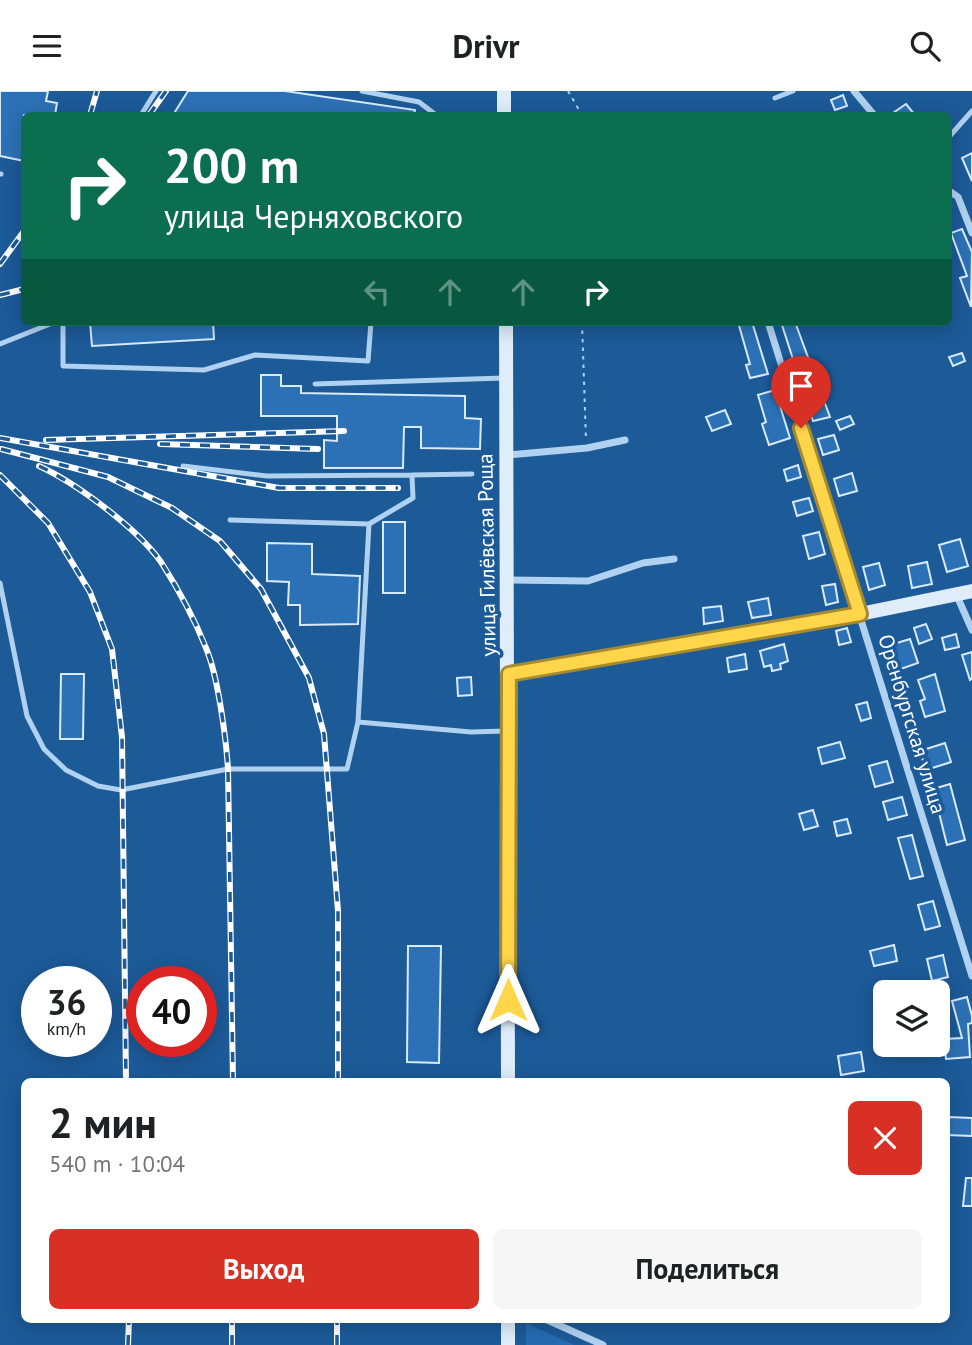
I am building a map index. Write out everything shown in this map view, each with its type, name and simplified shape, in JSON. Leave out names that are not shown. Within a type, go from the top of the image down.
[{"type":"street","points":[[854,91],[872,112]]},
{"type":"street","points":[[500,93],[503,112]]},
{"type":"street","points":[[952,193],[958,197],[972,233]]},
{"type":"street","name":"улица Гилёвская Роща","points":[[506,326],[509,580],[508,1078]]},
{"type":"street","name":"Оренбургская улица","points":[[769,326],[972,976]]},
{"type":"street","points":[[508,455],[587,448],[625,440]]},
{"type":"street","points":[[509,580],[588,581],[643,563],[674,559]]},
{"type":"street","points":[[509,674],[860,614],[972,591]]},
{"type":"street","points":[[957,596],[972,630]]},
{"type":"street","points":[[508,1323],[508,1345]]},
{"type":"street","points":[[554,1323],[603,1345]]},
{"type":"lane","points":[[143,112],[156,91]]},
{"type":"lane","points":[[362,91],[419,102],[432,112]]},
{"type":"lane","points":[[775,98],[793,91]]},
{"type":"lane","points":[[952,134],[972,111]]},
{"type":"lane","points":[[0,344],[45,326]]},
{"type":"lane","points":[[63,326],[63,366],[204,370],[255,355],[368,361],[371,326]]},
{"type":"lane","points":[[315,384],[507,378]]},
{"type":"lane","points":[[183,465],[267,476],[472,474]]},
{"type":"lane","points":[[230,520],[369,524],[413,498],[412,475]]},
{"type":"lane","points":[[0,583],[27,716],[44,749],[66,770],[98,786],[121,790],[229,769],[347,769],[358,722],[369,524]]},
{"type":"lane","points":[[358,722],[471,732],[509,730]]},
{"type":"path","points":[[568,91],[580,112]]},
{"type":"path","points":[[582,326],[587,448]]},
{"type":"shaded area","points":[[526,1323],[574,1345],[526,1345]]},
{"type":"building","points":[[0,91],[48,91],[46,101],[57,103],[56,112],[21,112],[21,160],[0,156]]},
{"type":"building","points":[[188,91],[285,91],[415,110],[415,112],[175,112]]},
{"type":"building","points":[[843,95],[847,106],[835,110],[831,100]]},
{"type":"building","points":[[906,104],[913,112],[894,112]]},
{"type":"building","points":[[972,153],[972,181],[962,158]]},
{"type":"building","points":[[962,229],[972,252],[971,307],[960,278],[967,276],[952,233]]},
{"type":"building","points":[[90,326],[213,326],[214,339],[92,346]]},
{"type":"building","points":[[739,326],[753,326],[768,374],[750,378],[746,365],[750,364]]},
{"type":"building","points":[[782,326],[796,326],[830,417],[813,421]]},
{"type":"building","points":[[962,353],[965,361],[953,366],[949,357]]},
{"type":"building","points":[[261,375],[281,375],[281,386],[301,386],[301,393],[465,396],[465,418],[481,419],[480,449],[421,448],[421,427],[404,427],[403,468],[324,468],[324,440],[337,441],[337,416],[261,416]]},
{"type":"building","points":[[775,390],[790,438],[769,445],[762,424],[766,422],[758,395]]},
{"type":"building","points":[[725,410],[731,424],[712,431],[706,417]]},
{"type":"building","points":[[850,416],[854,424],[840,430],[836,421]]},
{"type":"building","points":[[834,435],[839,450],[823,455],[818,439]]},
{"type":"building","points":[[798,465],[801,477],[787,481],[784,470]]},
{"type":"building","points":[[852,473],[857,491],[839,496],[834,479]]},
{"type":"building","points":[[809,498],[813,511],[797,516],[793,502]]},
{"type":"building","points":[[383,522],[405,522],[405,593],[383,593]]},
{"type":"building","points":[[819,532],[825,554],[809,559],[803,536]]},
{"type":"building","points":[[960,539],[968,566],[947,572],[939,545]]},
{"type":"building","points":[[267,543],[312,544],[312,574],[360,576],[358,624],[300,625],[300,605],[288,605],[289,582],[267,581]]},
{"type":"building","points":[[927,562],[932,584],[912,588],[908,566]]},
{"type":"building","points":[[879,563],[885,585],[869,590],[863,567]]},
{"type":"building","points":[[835,584],[838,602],[826,605],[822,586]]},
{"type":"building","points":[[768,598],[771,615],[752,618],[748,602]]},
{"type":"building","points":[[721,606],[723,621],[704,624],[703,608]]},
{"type":"building","points":[[926,624],[932,639],[919,644],[914,628]]},
{"type":"building","points":[[847,628],[851,642],[839,645],[836,631]]},
{"type":"building","points":[[956,634],[959,647],[945,650],[942,638]]},
{"type":"building","points":[[910,639],[918,663],[895,671],[887,646]]},
{"type":"building","points":[[784,644],[788,661],[780,664],[781,669],[772,671],[771,665],[764,667],[760,651]]},
{"type":"building","points":[[972,652],[972,679],[970,680],[962,655]]},
{"type":"building","points":[[745,654],[747,669],[729,672],[727,658]]},
{"type":"building","points":[[61,674],[84,674],[83,739],[60,739]]},
{"type":"building","points":[[935,674],[945,711],[925,717],[920,701],[925,699],[918,680]]},
{"type":"building","points":[[471,677],[472,695],[458,696],[457,678]]},
{"type":"building","points":[[867,702],[871,718],[861,721],[856,705]]},
{"type":"building","points":[[840,742],[845,758],[822,764],[818,748]]},
{"type":"building","points":[[945,743],[951,762],[926,770],[920,751]]},
{"type":"building","points":[[887,761],[893,782],[875,787],[869,766]]},
{"type":"building","points":[[950,784],[965,840],[947,845],[933,789]]},
{"type":"building","points":[[902,797],[907,815],[888,820],[883,802]]},
{"type":"building","points":[[813,810],[818,826],[804,830],[799,814]]},
{"type":"building","points":[[847,819],[851,833],[837,836],[834,822]]},
{"type":"building","points":[[912,835],[923,876],[910,879],[898,838]]},
{"type":"building","points":[[933,901],[940,926],[925,930],[918,905]]},
{"type":"building","points":[[894,945],[897,961],[874,966],[870,951]]},
{"type":"building","points":[[408,946],[441,946],[439,1063],[407,1062]]},
{"type":"building","points":[[943,955],[948,977],[932,980],[927,959]]},
{"type":"building","points":[[967,997],[972,1016],[972,1023],[968,1024],[970,1057],[946,1059],[950,1057],[950,1039],[962,1038],[952,1001]]},
{"type":"building","points":[[861,1052],[864,1071],[841,1075],[838,1056]]},
{"type":"building","points":[[950,1117],[972,1118],[972,1136],[950,1135]]},
{"type":"building","points":[[966,1178],[972,1178],[972,1206],[963,1206]]},
{"type":"railway","points":[[91,112],[97,91]]},
{"type":"railway","points":[[151,112],[166,91]]},
{"type":"railway","points":[[0,264],[21,235]]},
{"type":"railway","points":[[0,295],[21,290]]},
{"type":"railway","points":[[46,440],[344,431]]},
{"type":"railway","points":[[0,438],[279,488],[398,488]]},
{"type":"railway","points":[[160,444],[318,449]]},
{"type":"railway","points":[[1,449],[108,477],[172,508],[220,541],[261,589],[309,678],[324,734],[338,911],[338,1078]]},
{"type":"railway","points":[[39,466],[70,483],[105,508],[150,549],[161,562],[185,604],[210,660],[221,707],[228,769],[233,1078]]},
{"type":"railway","points":[[0,475],[48,523],[90,592],[112,649],[122,737],[126,1078]]},
{"type":"railway","points":[[128,1345],[129,1323]]},
{"type":"railway","points":[[232,1323],[232,1345]]},
{"type":"railway","points":[[337,1323],[337,1345]]},
{"type":"route","points":[[508,1000],[509,674],[860,614],[801,428]]}]
